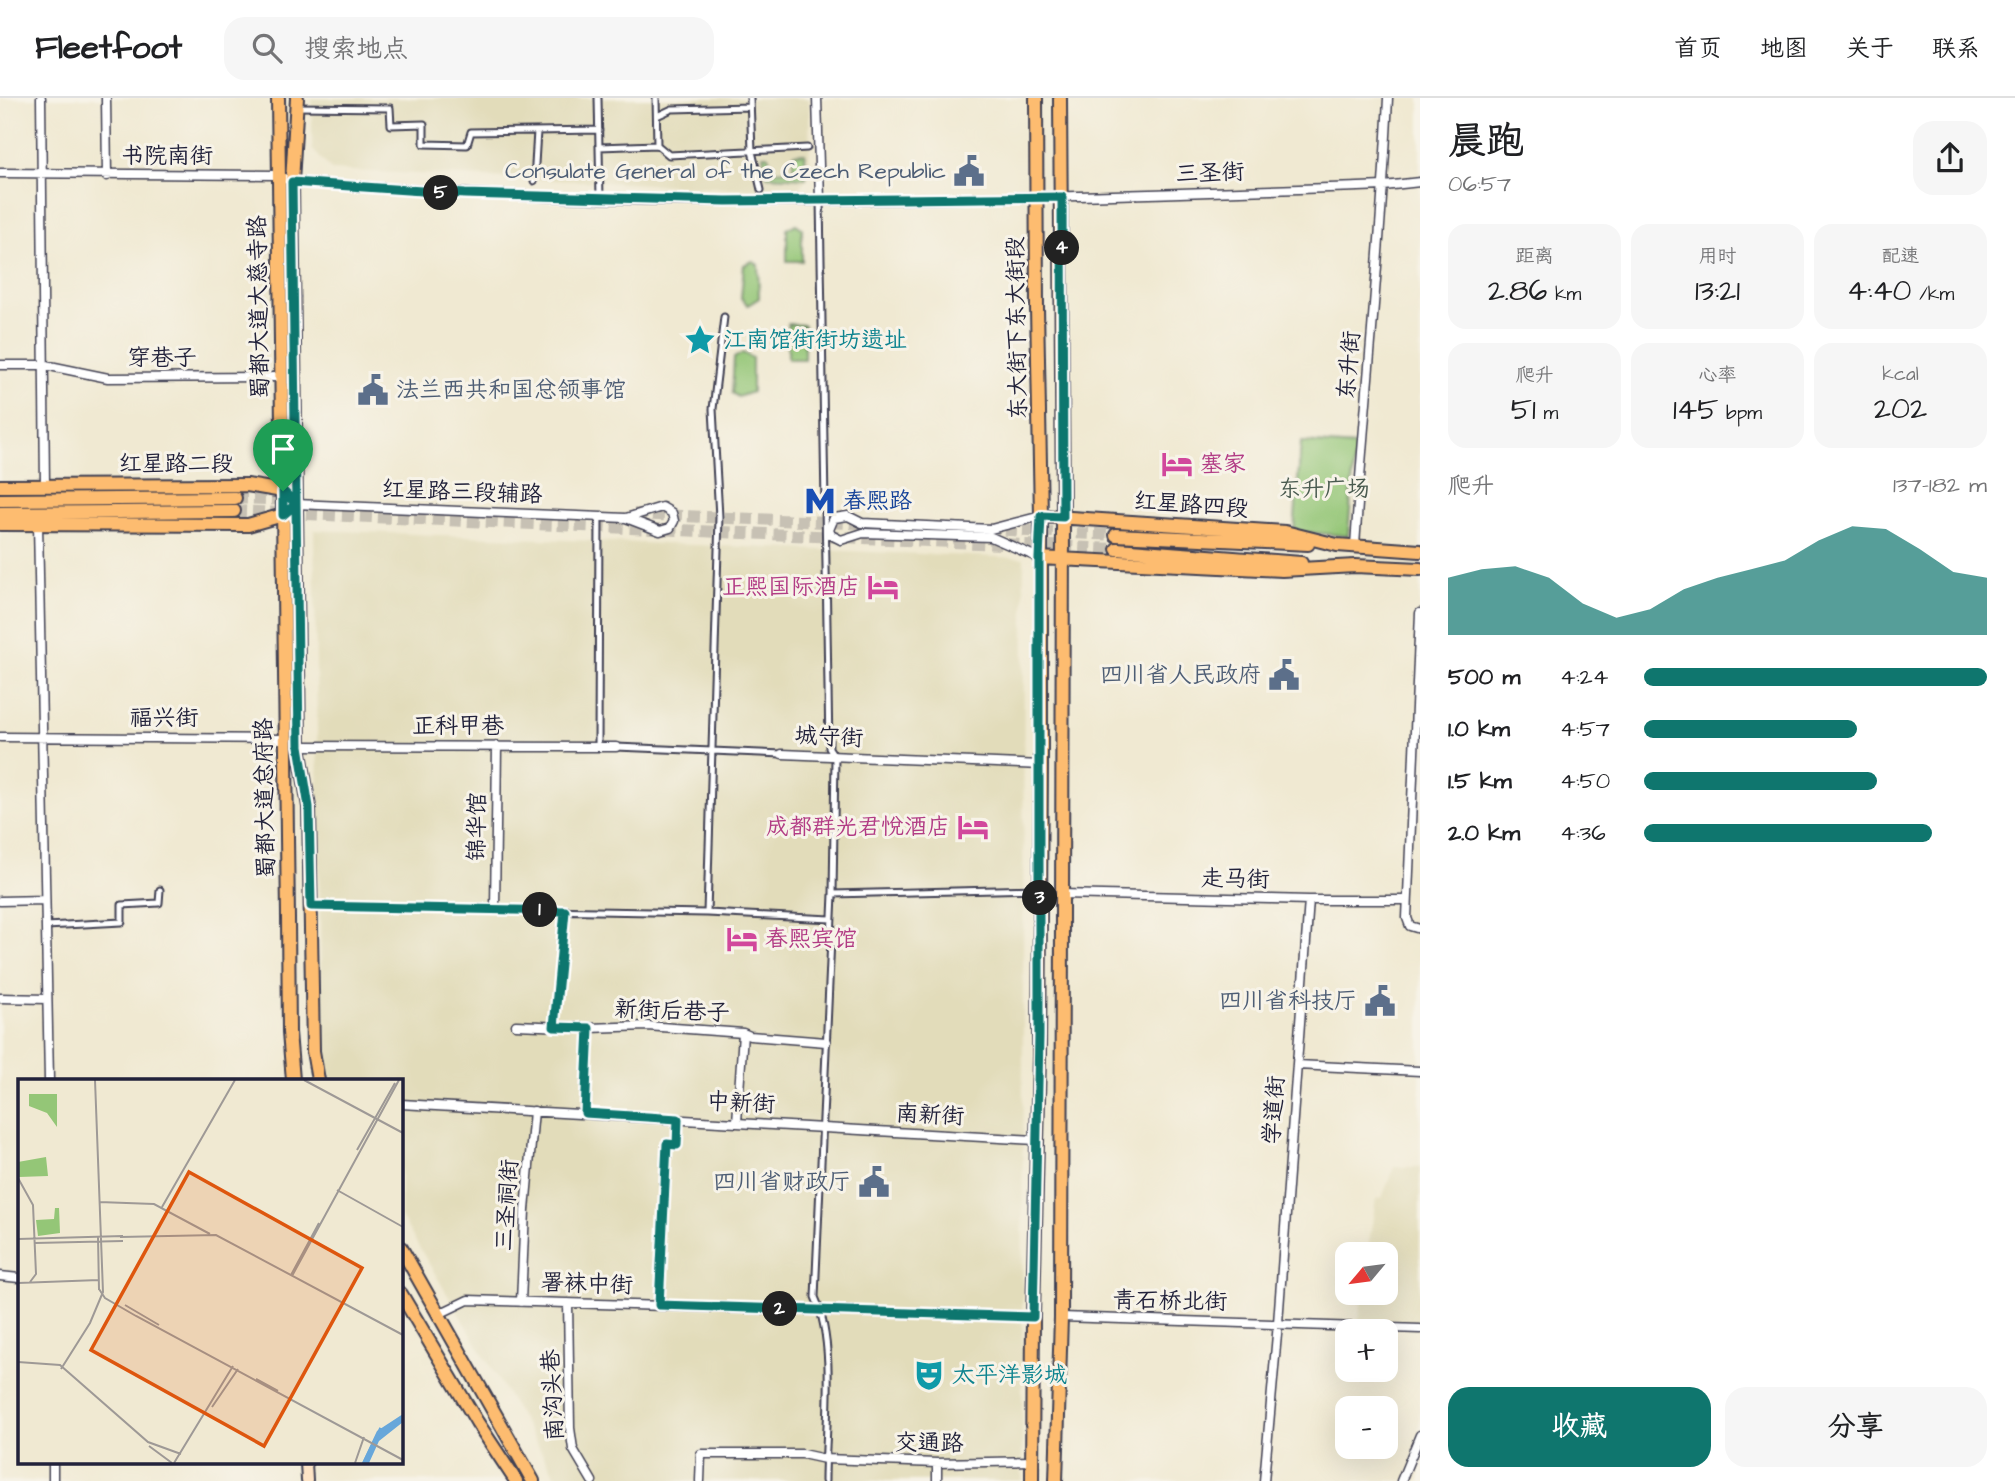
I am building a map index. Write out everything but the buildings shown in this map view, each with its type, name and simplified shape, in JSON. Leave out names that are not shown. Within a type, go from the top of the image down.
[{"type":"main road","name":"蜀都大道大慈寺路","points":[[278,98],[283,515]]},
{"type":"main road","name":"东大街下东大街段","points":[[1032,1481],[1041,765],[1036,98]]},
{"type":"main road","name":"东大街下东大街段","points":[[1056,1481],[1061,1317],[1063,517],[1060,98]]},
{"type":"main road","name":"蜀都大道大慈寺路","points":[[296,504],[292,182],[297,103]]},
{"type":"main road","name":"红星路二段","points":[[0,486],[247,485],[283,491]]},
{"type":"main road","points":[[0,524],[248,525],[283,515],[296,504],[283,491]]},
{"type":"main road","points":[[0,500],[234,504],[0,513]]},
{"type":"main road","name":"蜀都大道总府路","points":[[296,504],[299,746],[309,807],[313,1051],[318,1079]]},
{"type":"main road","name":"蜀都大道总府路","points":[[283,515],[289,1032],[293,1079]]},
{"type":"main road","name":"红星路四段","points":[[1041,516],[1285,532],[1336,545],[1420,551]]},
{"type":"main road","points":[[1116,535],[1336,545]]},
{"type":"main road","points":[[1117,549],[1420,569]]},
{"type":"main road","points":[[1039,558],[1282,570],[1355,566]]},
{"type":"main road","points":[[402,1250],[533,1481]]},
{"type":"main road","points":[[402,1296],[477,1422],[516,1481]]},
{"type":"main road","points":[[496,1413],[542,1481]]},
{"type":"main road","points":[[477,1422],[508,1481]]},
{"type":"street","points":[[41,98],[45,486]]},
{"type":"street","points":[[106,98],[107,176]]},
{"type":"street","points":[[598,98],[600,198]]},
{"type":"street","points":[[656,98],[657,145]]},
{"type":"street","points":[[750,98],[752,151],[761,190]]},
{"type":"street","points":[[817,98],[829,748],[835,757],[815,1297],[828,1341],[825,1481]]},
{"type":"street","name":"东升街","points":[[1355,547],[1384,186],[1388,98]]},
{"type":"street","points":[[297,103],[390,108],[391,125],[424,124],[424,144],[467,145],[471,132],[599,130]]},
{"type":"street","points":[[657,116],[672,109],[750,107]]},
{"type":"street","points":[[534,181],[537,131]]},
{"type":"street","points":[[599,147],[657,145],[669,155],[807,148]]},
{"type":"street","name":"书院南街","points":[[0,173],[107,176],[278,175],[292,182]]},
{"type":"street","name":"三圣街","points":[[292,182],[458,194],[726,201],[1037,198],[1384,186],[1420,182]]},
{"type":"street","points":[[707,913],[719,517],[713,409],[723,317]]},
{"type":"street","name":"穿巷子","points":[[0,365],[45,365],[108,378],[281,377]]},
{"type":"street","name":"红星路三段辅路","points":[[296,504],[599,517],[626,517],[662,507],[672,513],[674,521],[670,528],[660,531],[626,517]]},
{"type":"street","points":[[1039,558],[991,537],[863,533],[841,540],[831,535],[829,527],[834,518],[843,516],[862,523],[991,529],[1041,516]]},
{"type":"street","points":[[598,746],[599,517]]},
{"type":"street","points":[[38,524],[49,1079]]},
{"type":"street","points":[[1420,613],[1416,783],[1407,900],[1410,926],[1420,929]]},
{"type":"street","name":"福兴街","points":[[0,737],[286,739]]},
{"type":"street","name":"正科甲巷","points":[[299,746],[616,747]]},
{"type":"street","name":"锦华馆","points":[[495,909],[497,746]]},
{"type":"street","name":"城守街","points":[[616,747],[1041,765]]},
{"type":"street","points":[[832,894],[1040,889]]},
{"type":"street","points":[[46,926],[122,922],[122,905],[159,903],[160,890]]},
{"type":"street","name":"走马街","points":[[1061,894],[1407,900]]},
{"type":"street","points":[[0,901],[46,900]]},
{"type":"street","name":"学道街","points":[[1264,1481],[1309,900]]},
{"type":"street","points":[[311,906],[707,913],[831,919]]},
{"type":"street","points":[[554,1027],[565,911]]},
{"type":"street","points":[[0,998],[47,999]]},
{"type":"street","name":"新街后巷子","points":[[516,1025],[589,1028],[647,1026],[826,1042]]},
{"type":"street","points":[[585,1113],[589,1028]]},
{"type":"street","points":[[737,1122],[743,1033]]},
{"type":"street","points":[[1297,1065],[1420,1071]]},
{"type":"street","name":"中新街","points":[[402,1104],[821,1128]]},
{"type":"street","name":"三圣祠街","points":[[521,1301],[525,1210],[534,1111]]},
{"type":"street","points":[[659,1305],[667,1144],[677,1145],[678,1119]]},
{"type":"street","name":"南新街","points":[[821,1128],[1036,1140]]},
{"type":"street","points":[[0,1276],[18,1278]]},
{"type":"street","name":"署袜中街","points":[[439,1314],[468,1300],[1033,1317]]},
{"type":"street","name":"南沟头巷","points":[[568,1303],[570,1428],[573,1449],[592,1481]]},
{"type":"street","name":"青石桥北街","points":[[1061,1317],[1420,1329]]},
{"type":"street","points":[[1401,1481],[1420,1435]]},
{"type":"street","name":"交通路","points":[[701,1481],[701,1454],[802,1454],[825,1459],[937,1463],[1032,1461]]},
{"type":"street","points":[[937,1463],[937,1481]]},
{"type":"shaded area","points":[[312,98],[809,98],[810,174],[797,191],[331,170],[312,149]]},
{"type":"shaded area","points":[[314,530],[1024,558],[1022,1481],[559,1481],[402,1219],[402,1079],[332,1079],[322,1052]]},
{"type":"shaded area","points":[[1394,1167],[1420,1167],[1420,1323],[1398,1322],[1398,1319],[1359,1319],[1361,1306],[1398,1306],[1398,1242],[1369,1242],[1376,1199],[1382,1198]]},
{"type":"green space","points":[[805,153],[806,178],[767,176],[763,155],[768,155],[773,171],[793,170],[793,154]]},
{"type":"green space","points":[[796,224],[802,228],[802,261],[787,261],[787,229]]},
{"type":"green space","points":[[753,261],[758,265],[759,298],[748,305],[741,298],[744,265]]},
{"type":"green space","points":[[788,324],[804,325],[804,359],[788,359]]},
{"type":"green space","points":[[743,353],[752,358],[752,392],[738,397],[732,393],[734,358]]},
{"type":"green space","name":"东升广场","points":[[1301,442],[1355,446],[1348,536],[1294,531]]},
{"type":"tunnel","points":[[235,498],[294,500]]},
{"type":"tunnel","points":[[234,511],[1117,549]]},
{"type":"tunnel","points":[[634,514],[871,524]]},
{"type":"tunnel","points":[[987,529],[1116,535]]},
{"type":"place","name":"Consulate General of the Czech Republic","points":[[969,171]]},
{"type":"place","name":"江南馆街街坊遗址","points":[[700,340]]},
{"type":"place","name":"法兰西共和国总领事馆","points":[[373,390]]},
{"type":"place","name":"塞家","points":[[1177,464]]},
{"type":"place","name":"春熙路","points":[[820,501]]},
{"type":"place","name":"正熙国际酒店","points":[[883,587]]},
{"type":"place","name":"四川省人民政府","points":[[1284,675]]},
{"type":"place","name":"成都群光君悦酒店","points":[[973,827]]},
{"type":"place","name":"春熙宾馆","points":[[742,939]]},
{"type":"place","name":"四川省科技厅","points":[[1380,1001]]},
{"type":"place","name":"四川省财政厅","points":[[874,1182]]},
{"type":"place","name":"太平洋影城","points":[[929,1375]]},
{"type":"route","points":[[283,491],[283,515],[296,504],[299,746],[309,807],[311,906],[565,911],[554,1027],[589,1028],[585,1113],[678,1119],[677,1145],[667,1144],[659,1305],[1033,1317],[1039,1036],[1039,558],[1041,516],[1063,517],[1062,197],[726,201],[465,194],[292,182],[296,504],[283,491]]}]
